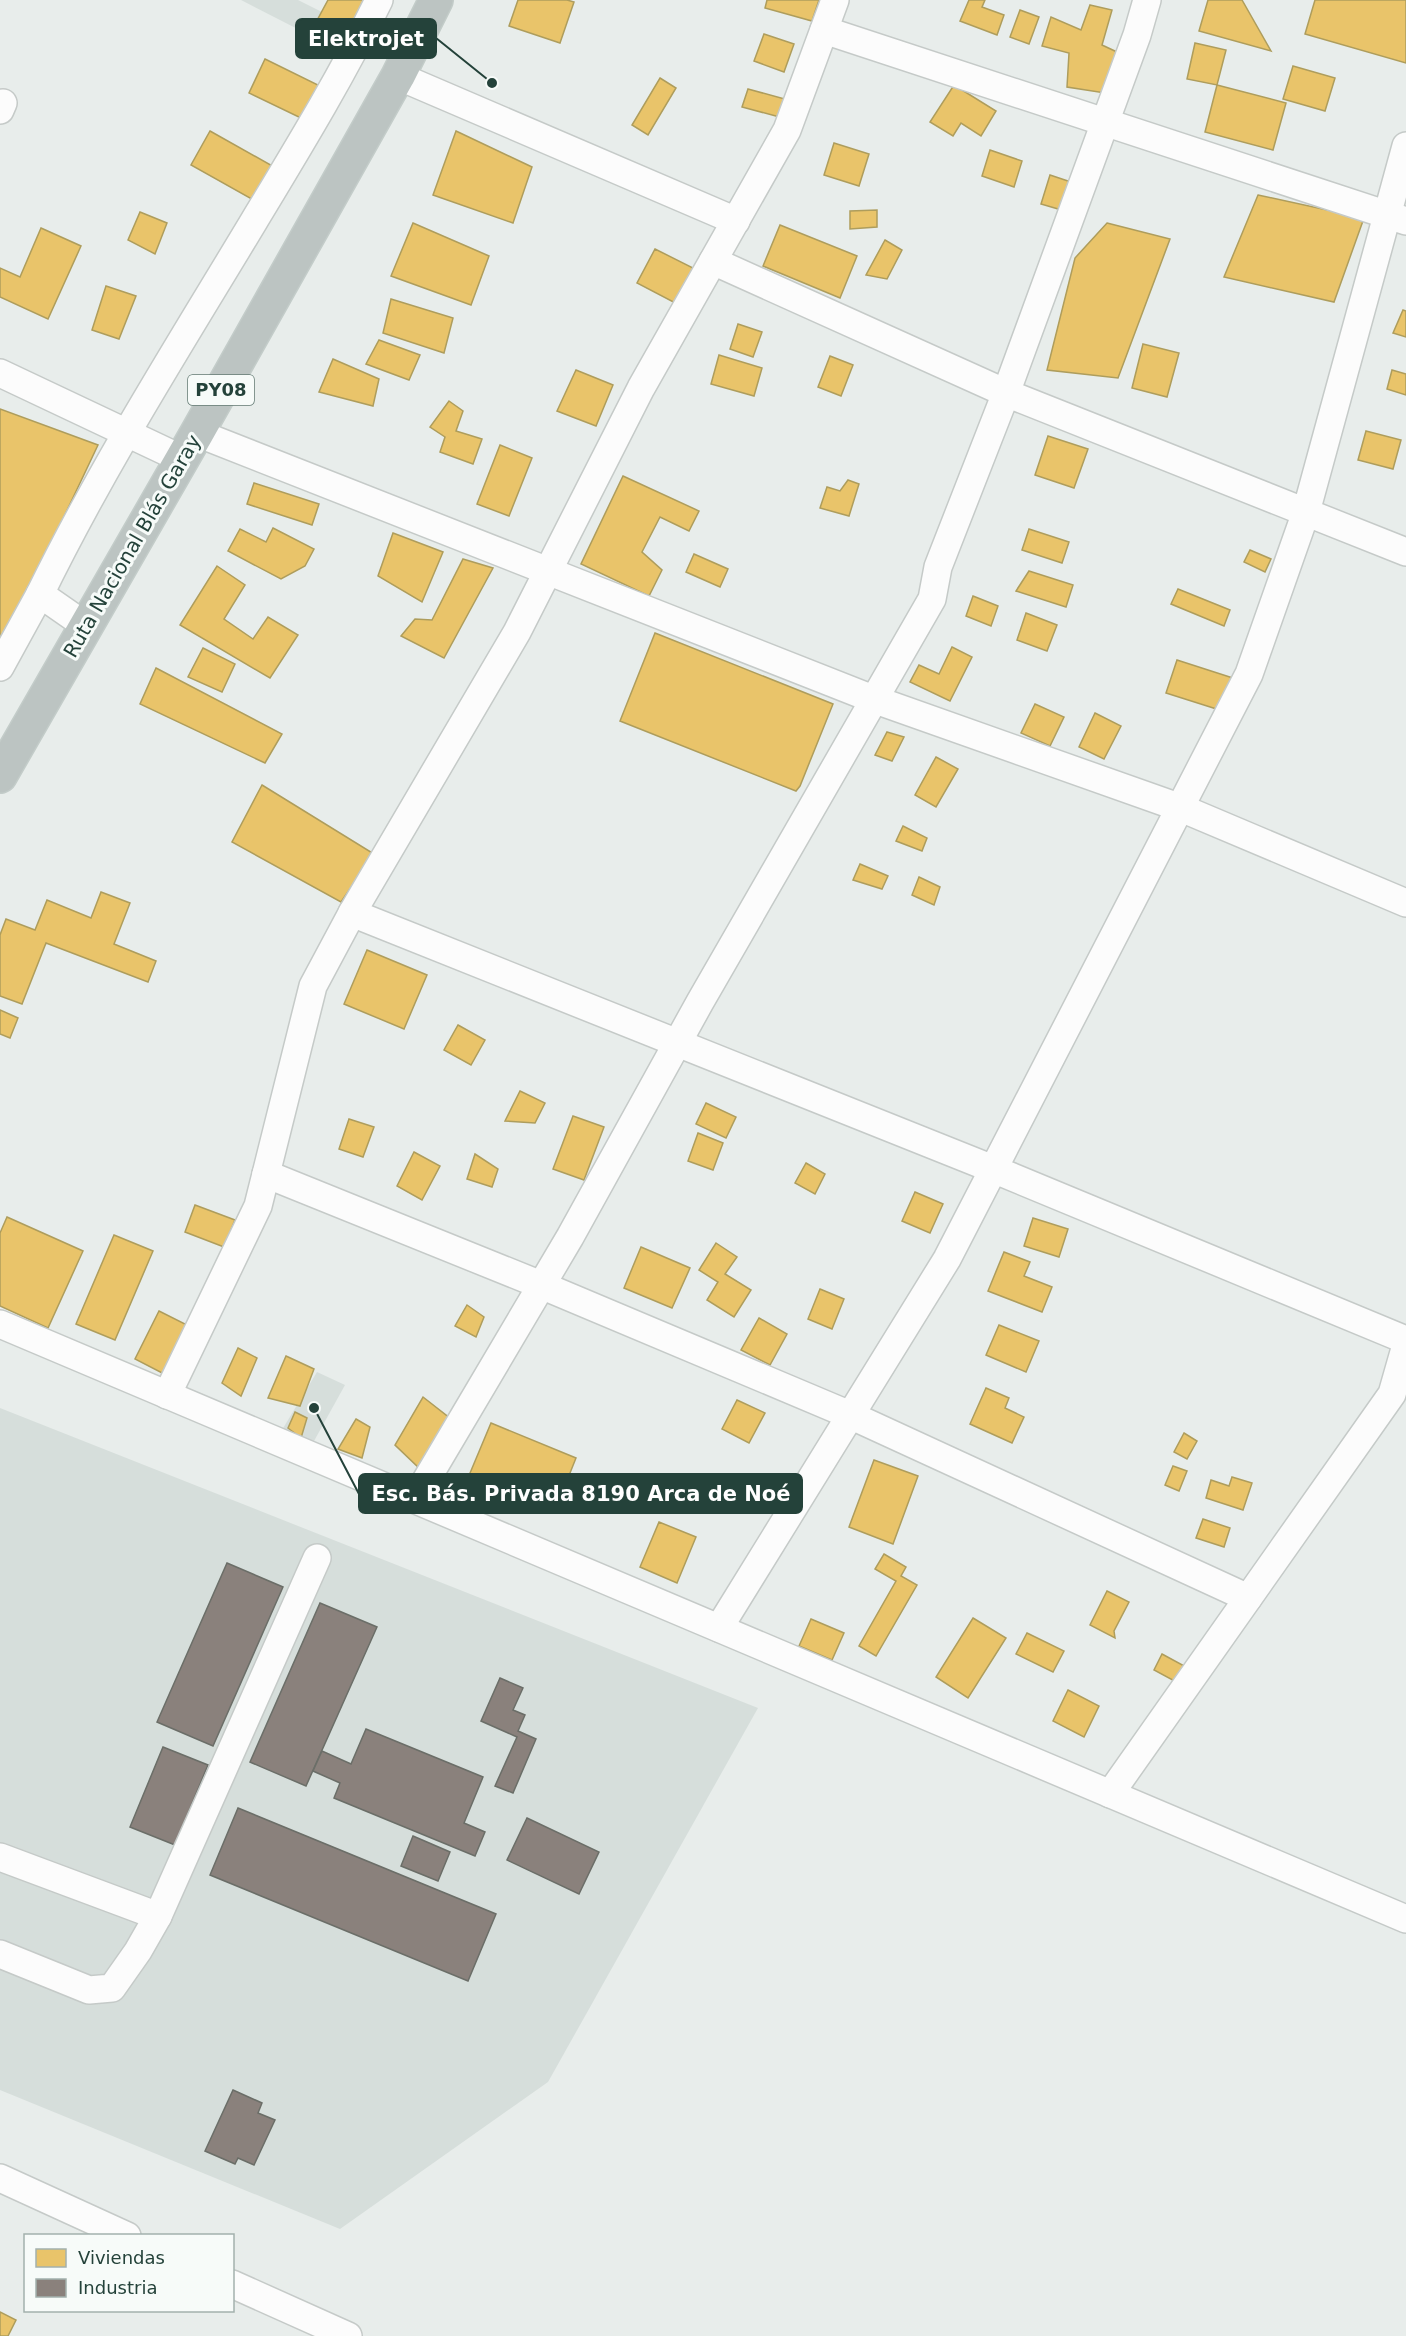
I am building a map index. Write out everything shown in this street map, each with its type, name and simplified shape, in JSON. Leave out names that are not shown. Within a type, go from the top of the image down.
[{"type":"highway","name":"Ruta Nacional Blás Garay","points":[[0,776],[398,76],[436,0]]},
{"type":"street","points":[[0,667],[125,434],[308,132],[358,43],[379,0]]},
{"type":"street","points":[[167,1395],[258,1206],[313,986],[351,913],[516,632],[641,388],[787,130],[835,0]]},
{"type":"street","points":[[415,1499],[541,1285],[932,599],[938,567],[1006,393],[1137,35],[1147,0]]},
{"type":"street","points":[[824,30],[1396,218]]},
{"type":"street","points":[[398,76],[736,221]]},
{"type":"street","points":[[719,1628],[947,1259],[1249,674],[1306,512],[1396,218],[1406,146]]},
{"type":"street","points":[[713,261],[1006,393],[1406,552]]},
{"type":"street","points":[[0,373],[125,434],[189,446],[549,571],[873,699],[1181,808],[1406,903]]},
{"type":"street","points":[[40,594],[86,626]]},
{"type":"street","points":[[351,913],[993,1169],[1406,1340]]},
{"type":"street","points":[[266,1174],[541,1285],[850,1415],[1248,1598]]},
{"type":"street","points":[[0,1324],[1406,1919]]},
{"type":"street","points":[[1110,1794],[1392,1394],[1406,1345]]},
{"type":"street","points":[[0,1954],[89,1990],[112,1988],[138,1952],[158,1916],[317,1558]]},
{"type":"street","points":[[0,1857],[158,1916]]},
{"type":"street","points":[[0,2178],[125,2234]]},
{"type":"street","points":[[234,2285],[348,2336]]},
{"type":"shaded area","points":[[241,0],[298,0],[338,20],[325,43]]},
{"type":"shaded area","points":[[317,1372],[345,1385],[314,1441],[282,1430]]},
{"type":"shaded area","points":[[0,1408],[758,1708],[548,2082],[340,2229],[0,2090]]},
{"type":"building: Viviendas","points":[[328,0],[367,0],[344,42],[314,26]]},
{"type":"building: Viviendas","points":[[518,0],[574,2],[560,43],[509,26]]},
{"type":"building: Viviendas","points":[[767,0],[819,0],[812,21],[765,8]]},
{"type":"building: Viviendas","points":[[969,0],[985,0],[982,7],[1004,15],[997,35],[960,21]]},
{"type":"building: Viviendas","points":[[1208,0],[1242,0],[1271,51],[1199,31]]},
{"type":"building: Viviendas","points":[[1315,0],[1406,0],[1406,63],[1305,34]]},
{"type":"building: Viviendas","points":[[1090,5],[1112,10],[1102,45],[1117,52],[1105,93],[1067,87],[1069,53],[1042,46],[1051,17],[1081,30]]},
{"type":"building: Viviendas","points":[[1020,10],[1039,17],[1029,44],[1010,37]]},
{"type":"building: Viviendas","points":[[764,34],[794,44],[784,72],[754,61]]},
{"type":"building: Viviendas","points":[[1195,43],[1226,50],[1217,85],[1187,79]]},
{"type":"building: Viviendas","points":[[265,59],[320,86],[303,119],[249,93]]},
{"type":"building: Viviendas","points":[[1293,66],[1335,78],[1325,111],[1283,99]]},
{"type":"building: Viviendas","points":[[660,78],[676,88],[648,135],[632,125]]},
{"type":"building: Viviendas","points":[[954,85],[996,111],[981,136],[961,123],[953,136],[930,122]]},
{"type":"building: Viviendas","points":[[1217,85],[1286,103],[1273,150],[1205,132]]},
{"type":"building: Viviendas","points":[[748,89],[792,101],[787,119],[742,107]]},
{"type":"building: Viviendas","points":[[210,131],[276,168],[257,202],[191,165]]},
{"type":"building: Viviendas","points":[[456,131],[532,167],[513,223],[433,195]]},
{"type":"building: Viviendas","points":[[834,143],[869,154],[859,186],[824,175]]},
{"type":"building: Viviendas","points":[[990,150],[1022,161],[1014,187],[982,176]]},
{"type":"building: Viviendas","points":[[1050,175],[1074,183],[1065,211],[1041,204]]},
{"type":"building: Viviendas","points":[[1258,195],[1364,218],[1334,302],[1224,277]]},
{"type":"building: Viviendas","points":[[877,210],[877,227],[850,229],[850,211]]},
{"type":"building: Viviendas","points":[[140,212],[167,223],[155,254],[128,240]]},
{"type":"building: Viviendas","points":[[413,223],[489,256],[471,305],[391,276]]},
{"type":"building: Viviendas","points":[[1107,223],[1170,239],[1118,378],[1047,370],[1075,258]]},
{"type":"building: Viviendas","points":[[780,225],[857,256],[840,298],[763,266]]},
{"type":"building: Viviendas","points":[[41,228],[81,246],[48,319],[0,297],[0,268],[20,277]]},
{"type":"building: Viviendas","points":[[885,240],[902,250],[887,279],[866,275]]},
{"type":"building: Viviendas","points":[[655,249],[699,271],[681,306],[637,283]]},
{"type":"building: Viviendas","points":[[106,286],[136,296],[119,339],[92,330]]},
{"type":"building: Viviendas","points":[[391,299],[453,318],[444,353],[383,333]]},
{"type":"building: Viviendas","points":[[1403,310],[1406,311],[1406,337],[1393,333]]},
{"type":"building: Viviendas","points":[[738,324],[762,332],[753,357],[730,349]]},
{"type":"building: Viviendas","points":[[379,340],[420,355],[409,380],[366,364]]},
{"type":"building: Viviendas","points":[[1143,344],[1179,353],[1167,397],[1132,388]]},
{"type":"building: Viviendas","points":[[719,355],[762,368],[754,396],[711,384]]},
{"type":"building: Viviendas","points":[[830,356],[853,365],[841,396],[818,387]]},
{"type":"building: Viviendas","points":[[333,359],[379,379],[373,406],[319,392]]},
{"type":"building: Viviendas","points":[[576,370],[613,385],[596,426],[557,411]]},
{"type":"building: Viviendas","points":[[1392,370],[1406,374],[1406,395],[1387,389]]},
{"type":"building: Viviendas","points":[[449,401],[463,411],[456,431],[482,439],[473,464],[440,452],[445,437],[430,427]]},
{"type":"building: Viviendas","points":[[0,409],[98,445],[0,652]]},
{"type":"building: Viviendas","points":[[1366,431],[1401,440],[1393,469],[1358,460]]},
{"type":"building: Viviendas","points":[[1048,436],[1088,449],[1074,488],[1035,475]]},
{"type":"building: Viviendas","points":[[500,445],[532,458],[509,516],[477,504]]},
{"type":"building: Viviendas","points":[[623,476],[699,511],[689,531],[660,517],[642,552],[662,570],[649,596],[581,564]]},
{"type":"building: Viviendas","points":[[848,480],[859,484],[849,516],[820,508],[827,487],[840,491]]},
{"type":"building: Viviendas","points":[[254,483],[319,504],[312,525],[247,504]]},
{"type":"building: Viviendas","points":[[273,528],[314,549],[305,566],[281,579],[228,551],[240,529],[266,542]]},
{"type":"building: Viviendas","points":[[1029,529],[1069,542],[1062,563],[1022,550]]},
{"type":"building: Viviendas","points":[[393,533],[443,552],[422,602],[378,576]]},
{"type":"building: Viviendas","points":[[1250,550],[1271,559],[1265,572],[1244,562]]},
{"type":"building: Viviendas","points":[[694,554],[728,569],[720,587],[686,572]]},
{"type":"building: Viviendas","points":[[463,559],[493,568],[444,658],[401,636],[415,619],[432,620]]},
{"type":"building: Viviendas","points":[[217,566],[245,585],[224,619],[253,639],[268,617],[298,635],[270,678],[180,625]]},
{"type":"building: Viviendas","points":[[1029,571],[1073,585],[1066,607],[1016,591]]},
{"type":"building: Viviendas","points":[[1178,589],[1230,610],[1224,626],[1171,604]]},
{"type":"building: Viviendas","points":[[973,596],[998,606],[991,626],[966,616]]},
{"type":"building: Viviendas","points":[[1026,613],[1057,625],[1047,651],[1017,640]]},
{"type":"building: Viviendas","points":[[655,633],[833,704],[796,791],[620,721]]},
{"type":"building: Viviendas","points":[[952,647],[972,657],[950,701],[910,682],[919,665],[939,674]]},
{"type":"building: Viviendas","points":[[203,648],[235,664],[222,692],[188,677]]},
{"type":"building: Viviendas","points":[[1177,660],[1236,679],[1226,712],[1166,693]]},
{"type":"building: Viviendas","points":[[156,668],[282,734],[265,763],[140,704]]},
{"type":"building: Viviendas","points":[[1035,704],[1064,717],[1050,746],[1021,733]]},
{"type":"building: Viviendas","points":[[1095,713],[1121,726],[1104,759],[1079,747]]},
{"type":"building: Viviendas","points":[[887,732],[904,737],[892,761],[875,755]]},
{"type":"building: Viviendas","points":[[936,757],[958,769],[936,807],[915,795]]},
{"type":"building: Viviendas","points":[[262,785],[374,854],[341,902],[232,842]]},
{"type":"building: Viviendas","points":[[903,826],[927,838],[922,851],[896,841]]},
{"type":"building: Viviendas","points":[[860,864],[888,876],[882,889],[853,880]]},
{"type":"building: Viviendas","points":[[919,877],[940,887],[934,905],[912,895]]},
{"type":"building: Viviendas","points":[[101,892],[130,903],[114,944],[156,961],[148,982],[46,943],[22,1004],[0,996],[0,935],[6,919],[35,930],[47,900],[91,918]]},
{"type":"building: Viviendas","points":[[367,950],[427,975],[404,1029],[344,1004]]},
{"type":"building: Viviendas","points":[[0,1010],[18,1018],[10,1038],[0,1034]]},
{"type":"building: Viviendas","points":[[458,1025],[485,1040],[471,1065],[444,1050]]},
{"type":"building: Viviendas","points":[[520,1091],[545,1103],[535,1123],[505,1121]]},
{"type":"building: Viviendas","points":[[706,1103],[736,1117],[726,1138],[696,1124]]},
{"type":"building: Viviendas","points":[[573,1116],[604,1127],[584,1180],[553,1169]]},
{"type":"building: Viviendas","points":[[349,1119],[374,1127],[363,1157],[339,1149]]},
{"type":"building: Viviendas","points":[[698,1133],[723,1143],[713,1170],[688,1161]]},
{"type":"building: Viviendas","points":[[414,1152],[440,1166],[422,1200],[397,1186]]},
{"type":"building: Viviendas","points":[[475,1154],[498,1169],[492,1187],[467,1179]]},
{"type":"building: Viviendas","points":[[806,1163],[825,1174],[815,1194],[795,1183]]},
{"type":"building: Viviendas","points":[[915,1192],[943,1204],[930,1233],[902,1221]]},
{"type":"building: Viviendas","points":[[195,1205],[235,1220],[224,1247],[185,1232]]},
{"type":"building: Viviendas","points":[[7,1217],[83,1251],[48,1328],[0,1306],[0,1233]]},
{"type":"building: Viviendas","points":[[1033,1218],[1068,1229],[1059,1257],[1024,1246]]},
{"type":"building: Viviendas","points":[[114,1235],[153,1251],[115,1340],[76,1324]]},
{"type":"building: Viviendas","points":[[716,1243],[737,1257],[725,1274],[751,1290],[734,1317],[707,1300],[718,1282],[699,1270]]},
{"type":"building: Viviendas","points":[[641,1247],[690,1268],[672,1308],[624,1288]]},
{"type":"building: Viviendas","points":[[1004,1252],[1030,1262],[1024,1276],[1052,1287],[1042,1312],[988,1291]]},
{"type":"building: Viviendas","points":[[820,1289],[844,1299],[832,1329],[808,1319]]},
{"type":"building: Viviendas","points":[[467,1305],[484,1317],[476,1337],[455,1326]]},
{"type":"building: Viviendas","points":[[159,1311],[191,1327],[166,1375],[135,1359]]},
{"type":"building: Viviendas","points":[[759,1318],[787,1334],[770,1365],[741,1350]]},
{"type":"building: Viviendas","points":[[999,1325],[1039,1341],[1026,1372],[986,1355]]},
{"type":"building: Viviendas","points":[[238,1348],[257,1358],[241,1396],[222,1383]]},
{"type":"building: Viviendas","points":[[286,1356],[314,1369],[300,1406],[268,1398]]},
{"type":"building: Viviendas","points":[[986,1388],[1009,1398],[1005,1408],[1024,1417],[1012,1443],[970,1424]]},
{"type":"building: Viviendas","points":[[423,1397],[451,1419],[418,1467],[395,1445]]},
{"type":"building: Viviendas","points":[[737,1400],[765,1413],[749,1443],[722,1429]]},
{"type":"building: Viviendas","points":[[295,1412],[307,1418],[301,1438],[288,1428]]},
{"type":"building: Viviendas","points":[[356,1419],[370,1427],[362,1458],[338,1449]]},
{"type":"building: Viviendas","points":[[491,1423],[576,1458],[562,1493],[523,1477],[512,1504],[465,1485]]},
{"type":"building: Viviendas","points":[[1184,1433],[1197,1441],[1187,1459],[1174,1452]]},
{"type":"building: Viviendas","points":[[874,1460],[918,1476],[893,1544],[849,1527]]},
{"type":"building: Viviendas","points":[[1173,1466],[1187,1471],[1179,1491],[1165,1485]]},
{"type":"building: Viviendas","points":[[1232,1477],[1252,1483],[1243,1510],[1206,1498],[1211,1480],[1229,1486]]},
{"type":"building: Viviendas","points":[[1203,1519],[1230,1528],[1224,1547],[1196,1538]]},
{"type":"building: Viviendas","points":[[659,1522],[696,1537],[677,1583],[640,1567]]},
{"type":"building: Viviendas","points":[[884,1554],[906,1567],[901,1576],[917,1585],[876,1656],[859,1646],[896,1581],[875,1569]]},
{"type":"building: Viviendas","points":[[1107,1591],[1129,1602],[1114,1631],[1115,1638],[1090,1625]]},
{"type":"building: Viviendas","points":[[973,1618],[1006,1638],[968,1698],[936,1677]]},
{"type":"building: Viviendas","points":[[811,1619],[844,1633],[832,1660],[799,1646]]},
{"type":"building: Viviendas","points":[[1027,1633],[1064,1651],[1053,1672],[1016,1654]]},
{"type":"building: Viviendas","points":[[1162,1654],[1188,1668],[1180,1684],[1154,1670]]},
{"type":"building: Viviendas","points":[[1068,1690],[1099,1706],[1084,1737],[1053,1721]]},
{"type":"building: Viviendas","points":[[0,2312],[16,2320],[8,2336],[0,2336]]},
{"type":"building: Industria","points":[[227,1563],[283,1587],[213,1746],[157,1722]]},
{"type":"building: Industria","points":[[320,1603],[377,1627],[306,1786],[250,1762]]},
{"type":"building: Industria","points":[[500,1678],[523,1688],[513,1710],[525,1715],[518,1731],[536,1739],[513,1793],[495,1786],[517,1737],[481,1721]]},
{"type":"building: Industria","points":[[366,1729],[483,1777],[464,1823],[485,1832],[475,1856],[334,1798],[340,1783],[313,1771],[322,1751],[351,1764]]},
{"type":"building: Industria","points":[[163,1747],[208,1765],[175,1845],[130,1827]]},
{"type":"building: Industria","points":[[238,1808],[496,1914],[468,1981],[210,1875]]},
{"type":"building: Industria","points":[[527,1818],[599,1852],[579,1894],[507,1860]]},
{"type":"building: Industria","points":[[413,1836],[450,1852],[438,1881],[401,1866]]},
{"type":"building: Industria","points":[[233,2090],[262,2103],[258,2113],[275,2120],[254,2165],[238,2158],[235,2164],[205,2151]]},
{"type":"place","name":"Elektrojet","points":[[492,83]]},
{"type":"place","name":"Esc. Bás. Privada 8190 Arca de Noé","points":[[314,1408]]}]
